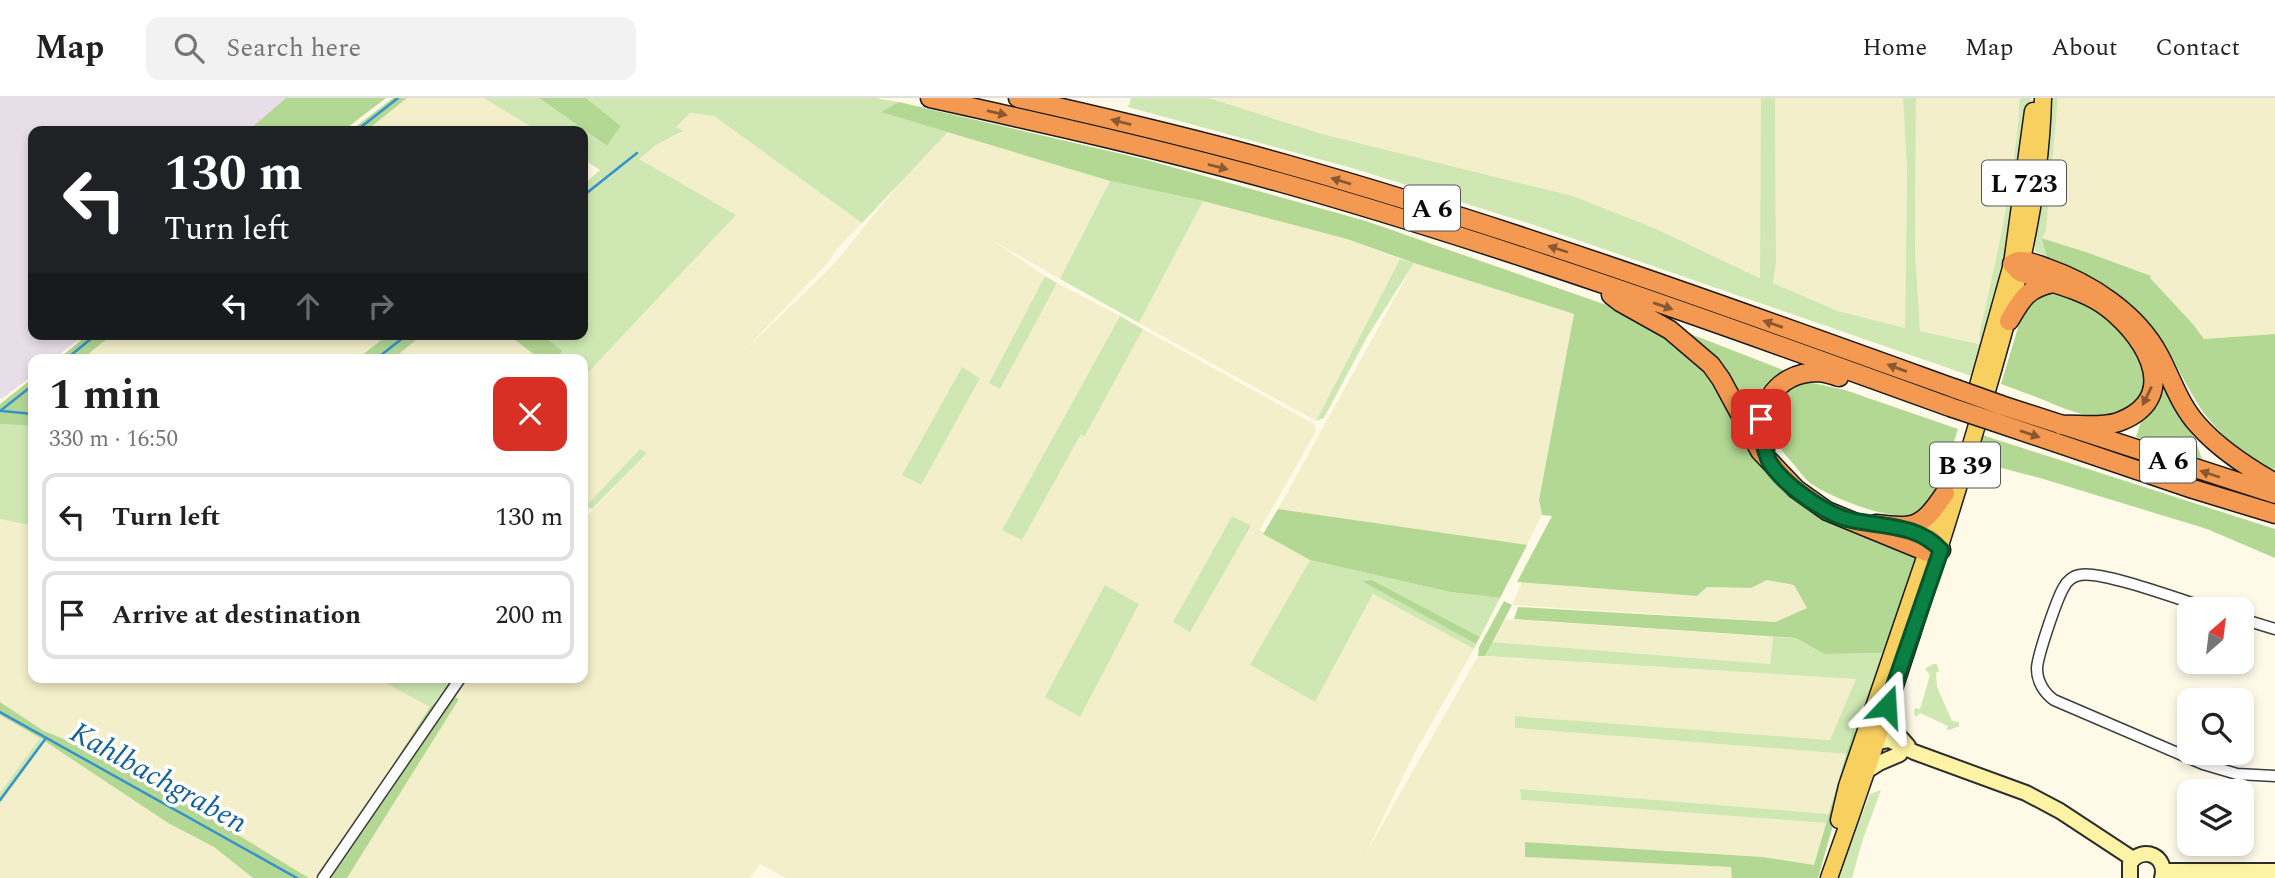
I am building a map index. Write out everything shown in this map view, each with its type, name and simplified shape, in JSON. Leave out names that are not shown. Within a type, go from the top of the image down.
[{"type":"highway","name":"A 6","points":[[930,98],[1279,182],[1598,283],[1950,407],[2062,425],[2275,494]]},
{"type":"highway","name":"A 6","points":[[1018,98],[1271,160],[1610,266],[1956,389],[1998,414],[2193,489],[2275,514]]},
{"type":"highway","points":[[2015,270],[2099,302],[2124,321],[2149,356],[2154,379],[2145,403],[2136,413],[2112,424],[2062,425]]},
{"type":"highway","points":[[2015,270],[2054,271],[2103,296],[2121,309],[2152,342],[2178,398],[2198,425],[2231,455],[2275,483]]},
{"type":"highway","points":[[1598,283],[1620,302],[1670,330],[1705,359],[1721,379],[1760,451],[1810,500],[1848,520],[1933,547]]},
{"type":"highway","points":[[2009,321],[2024,296],[2038,286],[2053,283]]},
{"type":"highway","points":[[1770,462],[1761,437],[1761,419],[1763,408],[1778,385],[1807,373],[1821,372],[1894,387]]},
{"type":"highway","points":[[1848,520],[1901,527],[1914,526],[1932,512],[1945,493]]},
{"type":"highway","points":[[1901,527],[1933,547]]},
{"type":"main road","name":"L 723","points":[[2009,321],[2034,98]]},
{"type":"main road","name":"L 723","points":[[2015,270],[2035,192],[2043,98]]},
{"type":"main road","name":"B 39","points":[[1829,878],[1865,772],[1867,740],[1887,706],[1933,547],[1945,493],[2015,270]]},
{"type":"main road","name":"B 39","points":[[1824,878],[1847,786],[1867,740],[2009,321]]},
{"type":"street","points":[[2177,599],[2100,575],[2077,575],[2062,591],[2036,666],[2038,681],[2054,700],[2203,764],[2236,774],[2275,776]]},
{"type":"street","points":[[2254,623],[2275,629]]},
{"type":"street","points":[[323,878],[457,683]]},
{"type":"street","points":[[1887,706],[1892,727],[1907,753]]},
{"type":"street","points":[[1867,740],[1889,740],[1907,753],[2026,793],[2060,811],[2133,859]]},
{"type":"street","points":[[1865,772],[1879,763],[1907,753]]},
{"type":"street","points":[[2130,878],[2129,869],[2133,859],[2144,853],[2160,860],[2163,875],[2275,871]]},
{"type":"shaded area","points":[[0,98],[384,98],[348,126],[28,126],[28,340],[78,340],[60,354],[28,354],[28,379],[0,398]]},
{"type":"shaded area","points":[[407,98],[484,98],[530,126],[372,126]]},
{"type":"shaded area","points":[[1209,98],[1761,98],[1761,278],[1654,228],[1573,196],[1322,134]]},
{"type":"shaded area","points":[[1775,98],[1903,98],[1907,170],[1905,328],[1838,311],[1773,283],[1776,263]]},
{"type":"shaded area","points":[[1916,98],[2020,98],[2018,136],[2003,233],[1979,335],[1984,345],[1920,331],[1915,250]]},
{"type":"shaded area","points":[[2058,98],[2275,98],[2275,334],[2204,339],[2150,276],[2041,238],[2046,231]]},
{"type":"shaded area","points":[[690,113],[714,116],[862,223],[837,249],[827,264],[741,354],[834,264],[899,184],[948,132],[1110,181],[1060,279],[992,240],[1045,276],[989,383],[1000,388],[1057,283],[1120,316],[1002,530],[1081,433],[1086,435],[1143,329],[1314,424],[1316,431],[1260,530],[1310,560],[1251,666],[1315,702],[1373,594],[1474,649],[1413,756],[1365,855],[1478,656],[1857,679],[1830,740],[1515,716],[1516,728],[1847,754],[1829,814],[1520,789],[1521,800],[1826,823],[1814,865],[1763,857],[1525,842],[1526,857],[1732,867],[1732,878],[785,878],[760,864],[750,878],[347,878],[459,699],[446,692],[450,683],[588,683],[588,515],[647,453],[640,449],[588,504],[588,373],[736,215],[638,159],[656,145],[682,132],[675,127]],"holes":[[[962,368],[980,377],[920,485],[902,475]],[[1232,516],[1251,527],[1190,631],[1173,622]],[[1106,586],[1139,604],[1080,716]]]},
{"type":"shaded area","points":[[1203,201],[1347,239],[1400,259],[1316,421],[1139,323]]},
{"type":"shaded area","points":[[1414,263],[1574,314],[1539,500],[1542,515],[1527,545],[1278,509]]},
{"type":"shaded area","points":[[106,340],[381,340],[363,354],[88,354]]},
{"type":"shaded area","points":[[416,340],[515,340],[533,354],[399,354]]},
{"type":"shaded area","points":[[0,519],[28,525],[28,683],[385,683],[430,707],[320,878],[309,878],[182,801],[93,751],[44,731],[0,702]]},
{"type":"shaded area","points":[[1767,580],[1794,585],[1807,608],[1777,622],[1512,605],[1522,582],[1697,596],[1707,587],[1751,588]]},
{"type":"shaded area","points":[[1505,619],[1773,637],[1770,664],[1492,642]]},
{"type":"shaded area","points":[[0,715],[40,738],[168,823],[214,847],[253,878],[0,878],[0,804],[43,745],[40,739],[0,793]]},
{"type":"green space","points":[[286,98],[386,98],[350,126],[254,126]]},
{"type":"green space","points":[[393,98],[407,98],[372,126],[357,126]]},
{"type":"green space","points":[[484,98],[539,98],[579,126],[530,126]]},
{"type":"green space","points":[[539,98],[586,98],[621,126],[607,146],[588,133],[588,126],[579,126]]},
{"type":"green space","points":[[586,98],[875,98],[899,102],[882,112],[948,132],[862,223],[714,116],[690,113],[676,127],[683,131],[656,145],[639,159],[736,215],[588,373],[588,354],[559,354],[561,351],[548,340],[588,340],[588,181],[600,170],[588,162],[588,133],[607,146],[621,126]]},
{"type":"green space","points":[[1131,98],[1209,98],[1322,134],[1573,196],[1654,228],[1760,278],[1761,98],[1775,98],[1776,263],[1773,283],[1838,311],[1905,328],[1907,170],[1903,98],[1916,98],[1915,250],[1920,331],[1983,345],[1979,335],[2010,188],[2020,98],[2031,98],[2019,194],[1988,335],[1974,377],[1531,224],[1352,168],[1128,107]]},
{"type":"green space","points":[[2049,98],[2058,98],[2046,231],[2041,239],[2047,257],[2035,251],[2033,238]]},
{"type":"green space","points":[[899,102],[1143,159],[1366,221],[1621,310],[1656,328],[1711,376],[1778,482],[1914,555],[1917,562],[1888,653],[1824,654],[1796,638],[1514,619],[1518,607],[1776,622],[1807,608],[1794,585],[1767,580],[1751,588],[1707,587],[1697,596],[1517,582],[1552,516],[1542,515],[1539,500],[1574,314],[1347,239],[1203,201],[1110,181],[881,112]]},
{"type":"green space","points":[[1110,181],[1203,201],[1139,323],[1060,279]]},
{"type":"green space","points":[[2041,238],[2151,276],[2204,339],[2275,334],[2275,470],[2241,450],[2211,422],[2156,331],[2145,318],[2106,287],[2047,257]]},
{"type":"green space","points":[[1400,259],[1414,263],[1367,337],[1324,418],[1316,421]]},
{"type":"green space","points":[[1045,276],[1057,283],[1000,389],[989,383]]},
{"type":"green space","points":[[2050,290],[2071,297],[2101,313],[2118,326],[2132,343],[2147,374],[2141,391],[2124,412],[2114,416],[2088,416],[2001,384],[2022,314],[2035,294]]},
{"type":"green space","points":[[1120,316],[1143,329],[1085,436],[1081,434],[1022,540],[1002,530]]},
{"type":"green space","points":[[1683,331],[1783,370],[1770,380],[1756,398],[1752,422],[1725,371],[1708,351]]},
{"type":"green space","points":[[82,340],[106,340],[88,354],[64,354]]},
{"type":"green space","points":[[381,340],[416,340],[399,354],[363,354]]},
{"type":"green space","points":[[515,340],[548,340],[562,351],[559,354],[533,354]]},
{"type":"green space","points":[[962,367],[980,378],[921,485],[902,475]]},
{"type":"green space","points":[[2157,371],[2187,417],[2202,459],[2136,437]]},
{"type":"green space","points":[[28,382],[28,426],[0,424],[0,404]]},
{"type":"green space","points":[[1808,382],[1845,390],[1958,429],[1939,485],[1934,496],[1921,511],[1911,515],[1882,513],[1848,502],[1820,489],[1804,477],[1779,446],[1772,424],[1776,406],[1785,391],[1792,386]]},
{"type":"green space","points":[[0,424],[28,426],[28,525],[0,519]]},
{"type":"green space","points":[[1982,435],[2275,529],[2275,558],[2207,529],[1971,460]]},
{"type":"green space","points":[[640,449],[647,453],[592,509],[588,504]]},
{"type":"green space","points":[[1278,509],[1527,545],[1500,598],[1450,592],[1310,560],[1263,534]]},
{"type":"green space","points":[[1232,516],[1251,526],[1190,632],[1173,622]]},
{"type":"green space","points":[[1310,560],[1450,592],[1500,598],[1480,637],[1372,580],[1363,581],[1476,644],[1474,649],[1373,594],[1315,702],[1250,665]]},
{"type":"green space","points":[[1372,580],[1480,637],[1476,644],[1362,581]]},
{"type":"green space","points":[[1105,585],[1139,604],[1080,717],[1045,697]]},
{"type":"green space","points":[[1504,601],[1512,605],[1485,656],[1478,656],[1479,647]]},
{"type":"green space","points":[[1773,637],[1796,638],[1824,654],[1888,653],[1859,734],[1853,732],[1847,754],[1515,728],[1515,716],[1830,740],[1856,679],[1485,656],[1492,642],[1770,664]]},
{"type":"green space","points":[[1937,664],[1937,687],[1952,721],[1959,722],[1959,726],[1950,730],[1946,729],[1948,726],[1920,713],[1916,717],[1914,713],[1915,708],[1920,709],[1930,675],[1925,669]]},
{"type":"green space","points":[[385,683],[452,684],[430,707]]},
{"type":"green space","points":[[446,692],[459,699],[347,878],[320,878],[430,707]]},
{"type":"green space","points":[[0,702],[44,731],[93,751],[182,801],[309,878],[253,878],[214,847],[168,823],[40,738],[0,715]]},
{"type":"green space","points":[[1853,731],[1859,734],[1818,878],[1732,878],[1731,867],[1525,857],[1525,842],[1763,857],[1814,865]]},
{"type":"green space","points":[[40,738],[43,745],[0,804],[0,793]]},
{"type":"green space","points":[[1520,789],[1829,814],[1826,823],[1521,800]]},
{"type":"green space","points":[[1881,790],[1852,878],[1837,878],[1870,794]]},
{"type":"waterway","points":[[362,126],[398,98]]},
{"type":"waterway","points":[[588,192],[637,153]]},
{"type":"waterway","points":[[72,354],[90,340]]},
{"type":"waterway","points":[[382,354],[400,340]]},
{"type":"waterway","points":[[0,411],[28,389]]},
{"type":"waterway","points":[[2,411],[28,414]]},
{"type":"waterway","name":"Kahlbachgraben","points":[[0,712],[297,878]]},
{"type":"waterway","points":[[0,800],[46,738]]},
{"type":"route","points":[[1761,419],[1761,437],[1770,462],[1810,500],[1848,520],[1901,527],[1931,540],[1941,550],[1887,706]]}]
